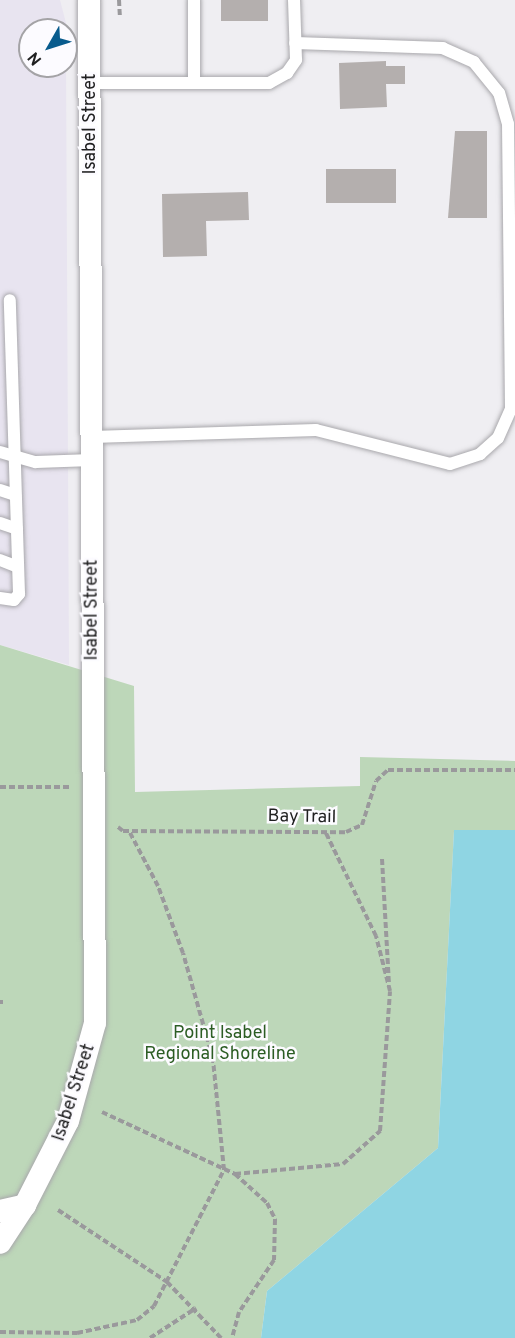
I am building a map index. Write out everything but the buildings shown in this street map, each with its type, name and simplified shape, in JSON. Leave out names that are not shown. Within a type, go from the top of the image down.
[{"type":"street","name":"Isabel Street","points":[[0,1243],[26,1205],[64,1134],[94,1036],[89,0]]},
{"type":"street","points":[[0,1211],[26,1205]]},
{"type":"lane","points":[[194,0],[194,82]]},
{"type":"lane","points":[[90,83],[269,83],[287,74],[296,60],[294,0]]},
{"type":"lane","points":[[92,437],[316,430],[450,464],[480,454],[498,438],[511,409],[508,124],[499,93],[474,62],[443,48],[295,43]]},
{"type":"lane","points":[[0,598],[18,596],[9,300]]},
{"type":"lane","points":[[0,452],[14,457],[92,460]]},
{"type":"lane","points":[[0,490],[15,495]]},
{"type":"lane","points":[[0,523],[17,529]]},
{"type":"lane","points":[[0,561],[18,567]]},
{"type":"path","points":[[119,0],[120,17]]},
{"type":"path","name":"Bay Trail","points":[[123,831],[346,832],[360,826],[376,782],[388,770],[515,770]]},
{"type":"path","points":[[0,787],[72,787]]},
{"type":"path","points":[[0,1332],[109,1330],[137,1320],[154,1306],[224,1170],[213,1059],[158,885],[129,831]]},
{"type":"path","points":[[324,831],[376,936],[390,992]]},
{"type":"path","points":[[235,1174],[343,1164],[380,1131],[390,992],[382,858]]},
{"type":"path","points":[[102,1112],[235,1174],[267,1203],[275,1219],[276,1248],[265,1281],[239,1312],[232,1338]]},
{"type":"path","points":[[58,1210],[167,1282],[195,1308],[220,1338]]},
{"type":"path","points":[[150,1338],[195,1308]]},
{"type":"shaded area","points":[[0,0],[60,0],[65,18],[18,18],[18,78],[66,78],[69,665],[0,645]]},
{"type":"green space","name":"Point Isabel Regional Shoreline","points":[[0,645],[134,686],[135,792],[360,786],[360,757],[515,761],[515,830],[454,831],[438,1148],[267,1291],[261,1338],[0,1338]]},
{"type":"water","points":[[454,830],[515,830],[515,1338],[261,1338],[267,1291],[438,1148]]}]
